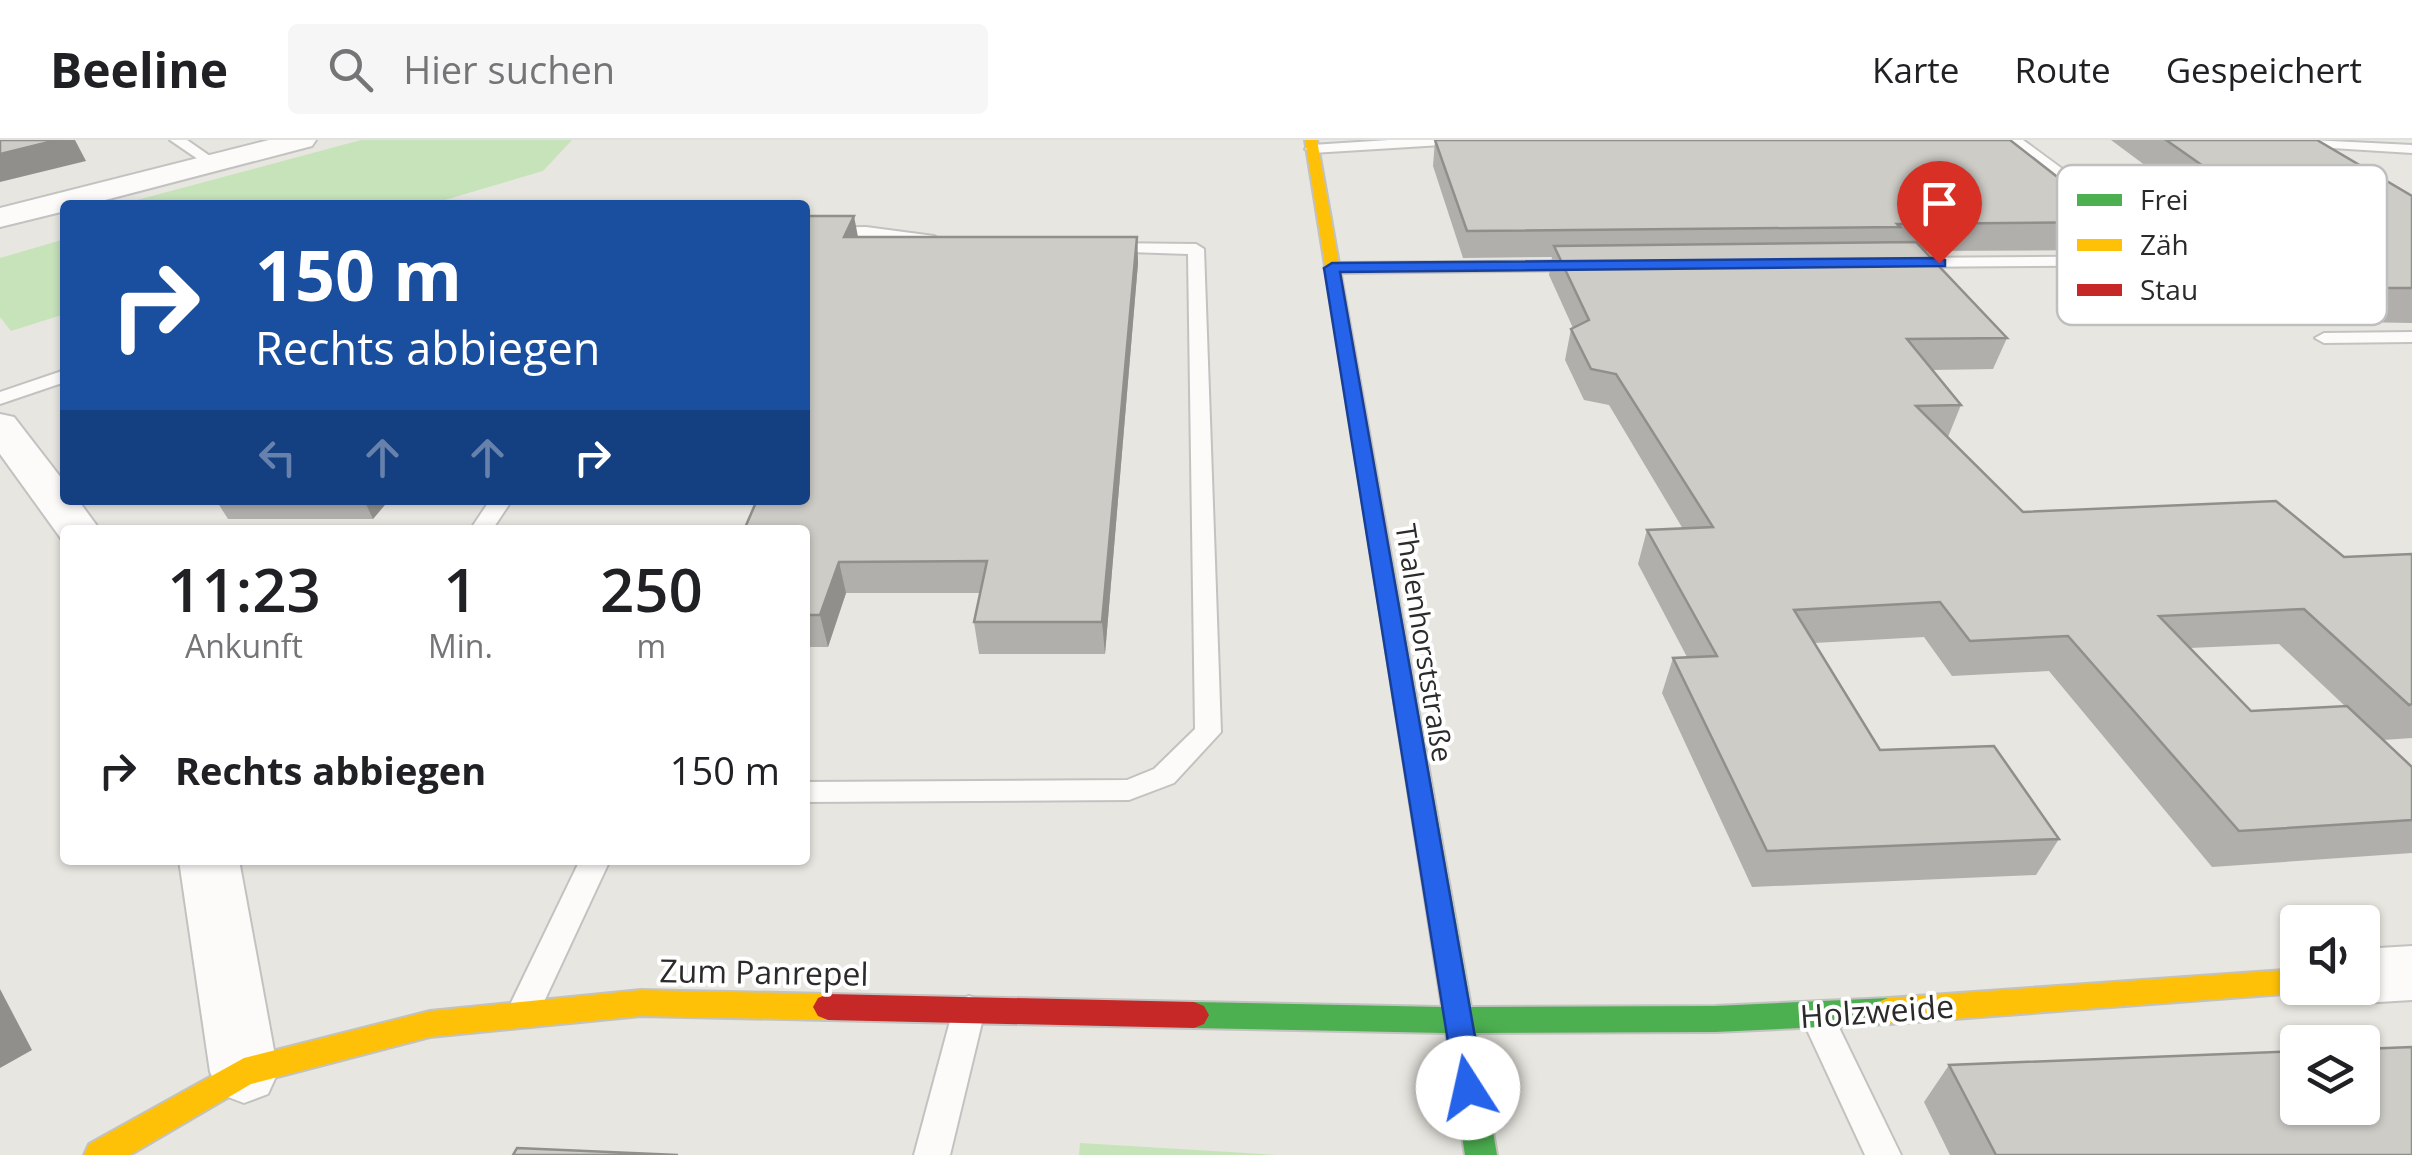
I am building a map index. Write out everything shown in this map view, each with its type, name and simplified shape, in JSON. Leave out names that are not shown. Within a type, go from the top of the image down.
[{"type":"main road","name":"Thalenhorststraße","points":[[1311,145],[1480,1155]]},
{"type":"main road","name":"Holzweide","points":[[1456,1020],[1817,1017],[2280,982]]},
{"type":"main road","name":"Zum Panrepel","points":[[100,1155],[244,1072],[430,1024],[641,1002],[1456,1020]]},
{"type":"street","points":[[70,200],[302,140]]},
{"type":"street","points":[[0,218],[60,203]]},
{"type":"street","points":[[0,426],[74,525]]},
{"type":"street","points":[[209,865],[244,1072]]},
{"type":"street","points":[[2380,975],[2412,973]]},
{"type":"lane","points":[[178,140],[213,163]]},
{"type":"lane","points":[[1311,145],[1458,140]]},
{"type":"lane","points":[[2014,140],[2057,172]]},
{"type":"lane","points":[[2313,142],[2412,149]]},
{"type":"lane","points":[[2313,142],[2348,162]]},
{"type":"lane","points":[[810,232],[866,232],[954,244]]},
{"type":"lane","points":[[810,792],[1128,790],[1164,776],[1208,732],[1196,249],[1084,248]]},
{"type":"lane","points":[[1880,263],[2057,261]]},
{"type":"lane","points":[[1332,268],[1604,266]]},
{"type":"lane","points":[[2324,338],[2412,337]]},
{"type":"lane","points":[[0,398],[60,378]]},
{"type":"lane","points":[[521,1016],[593,865]]},
{"type":"lane","points":[[932,1155],[968,1010]]},
{"type":"lane","points":[[1817,1017],[1884,1155]]},
{"type":"green space","points":[[361,140],[572,140],[543,171],[445,200],[137,200]]},
{"type":"green space","points":[[60,240],[60,316],[11,331],[0,317],[0,258]]},
{"type":"green space","points":[[1080,1143],[1263,1154],[1277,1155],[1079,1155]]},
{"type":"building","points":[[0,140],[57,140],[0,154]]},
{"type":"building","points":[[1435,140],[2010,140],[2057,177],[2057,223],[1467,231]]},
{"type":"building","points":[[2166,140],[2317,140],[2359,165],[2202,165]]},
{"type":"building","points":[[2387,181],[2412,196],[2412,288],[2387,288]]},
{"type":"building","points":[[810,216],[854,216],[844,237],[1137,237],[1102,622],[974,622],[987,561],[839,562],[820,615],[810,615],[810,525],[746,525],[755,505],[810,505]]},
{"type":"building","points":[[1916,242],[2007,338],[1907,339],[1961,405],[1916,406],[2023,512],[2276,501],[2344,557],[2412,554],[2409,705],[2304,609],[2159,616],[2251,711],[2347,706],[2412,767],[2412,820],[2239,831],[2068,636],[1970,641],[1940,602],[1794,610],[1880,750],[1994,746],[2059,839],[1767,851],[1673,658],[1717,656],[1647,530],[1713,527],[1616,374],[1591,369],[1571,329],[1589,320],[1554,246]]},
{"type":"building","points":[[2412,1047],[2412,1155],[1996,1155],[1949,1065],[2280,1052],[2280,1125],[2380,1125],[2380,1048]]},
{"type":"building","points":[[517,1148],[678,1155],[513,1155]]},
{"type":"traffic: fast","points":[[1382,561],[1481,1155]]},
{"type":"traffic: fast","points":[[1194,1015],[1628,1021],[1888,1011]]},
{"type":"traffic: slow","points":[[1311,140],[1382,561]]},
{"type":"traffic: slow","points":[[1888,1011],[2280,982]]},
{"type":"traffic: slow","points":[[100,1155],[244,1072],[430,1024],[641,1003],[828,1007]]},
{"type":"traffic: jam","points":[[828,1007],[1194,1015]]},
{"type":"route","points":[[1468,1088],[1332,268],[1939,263]]}]
